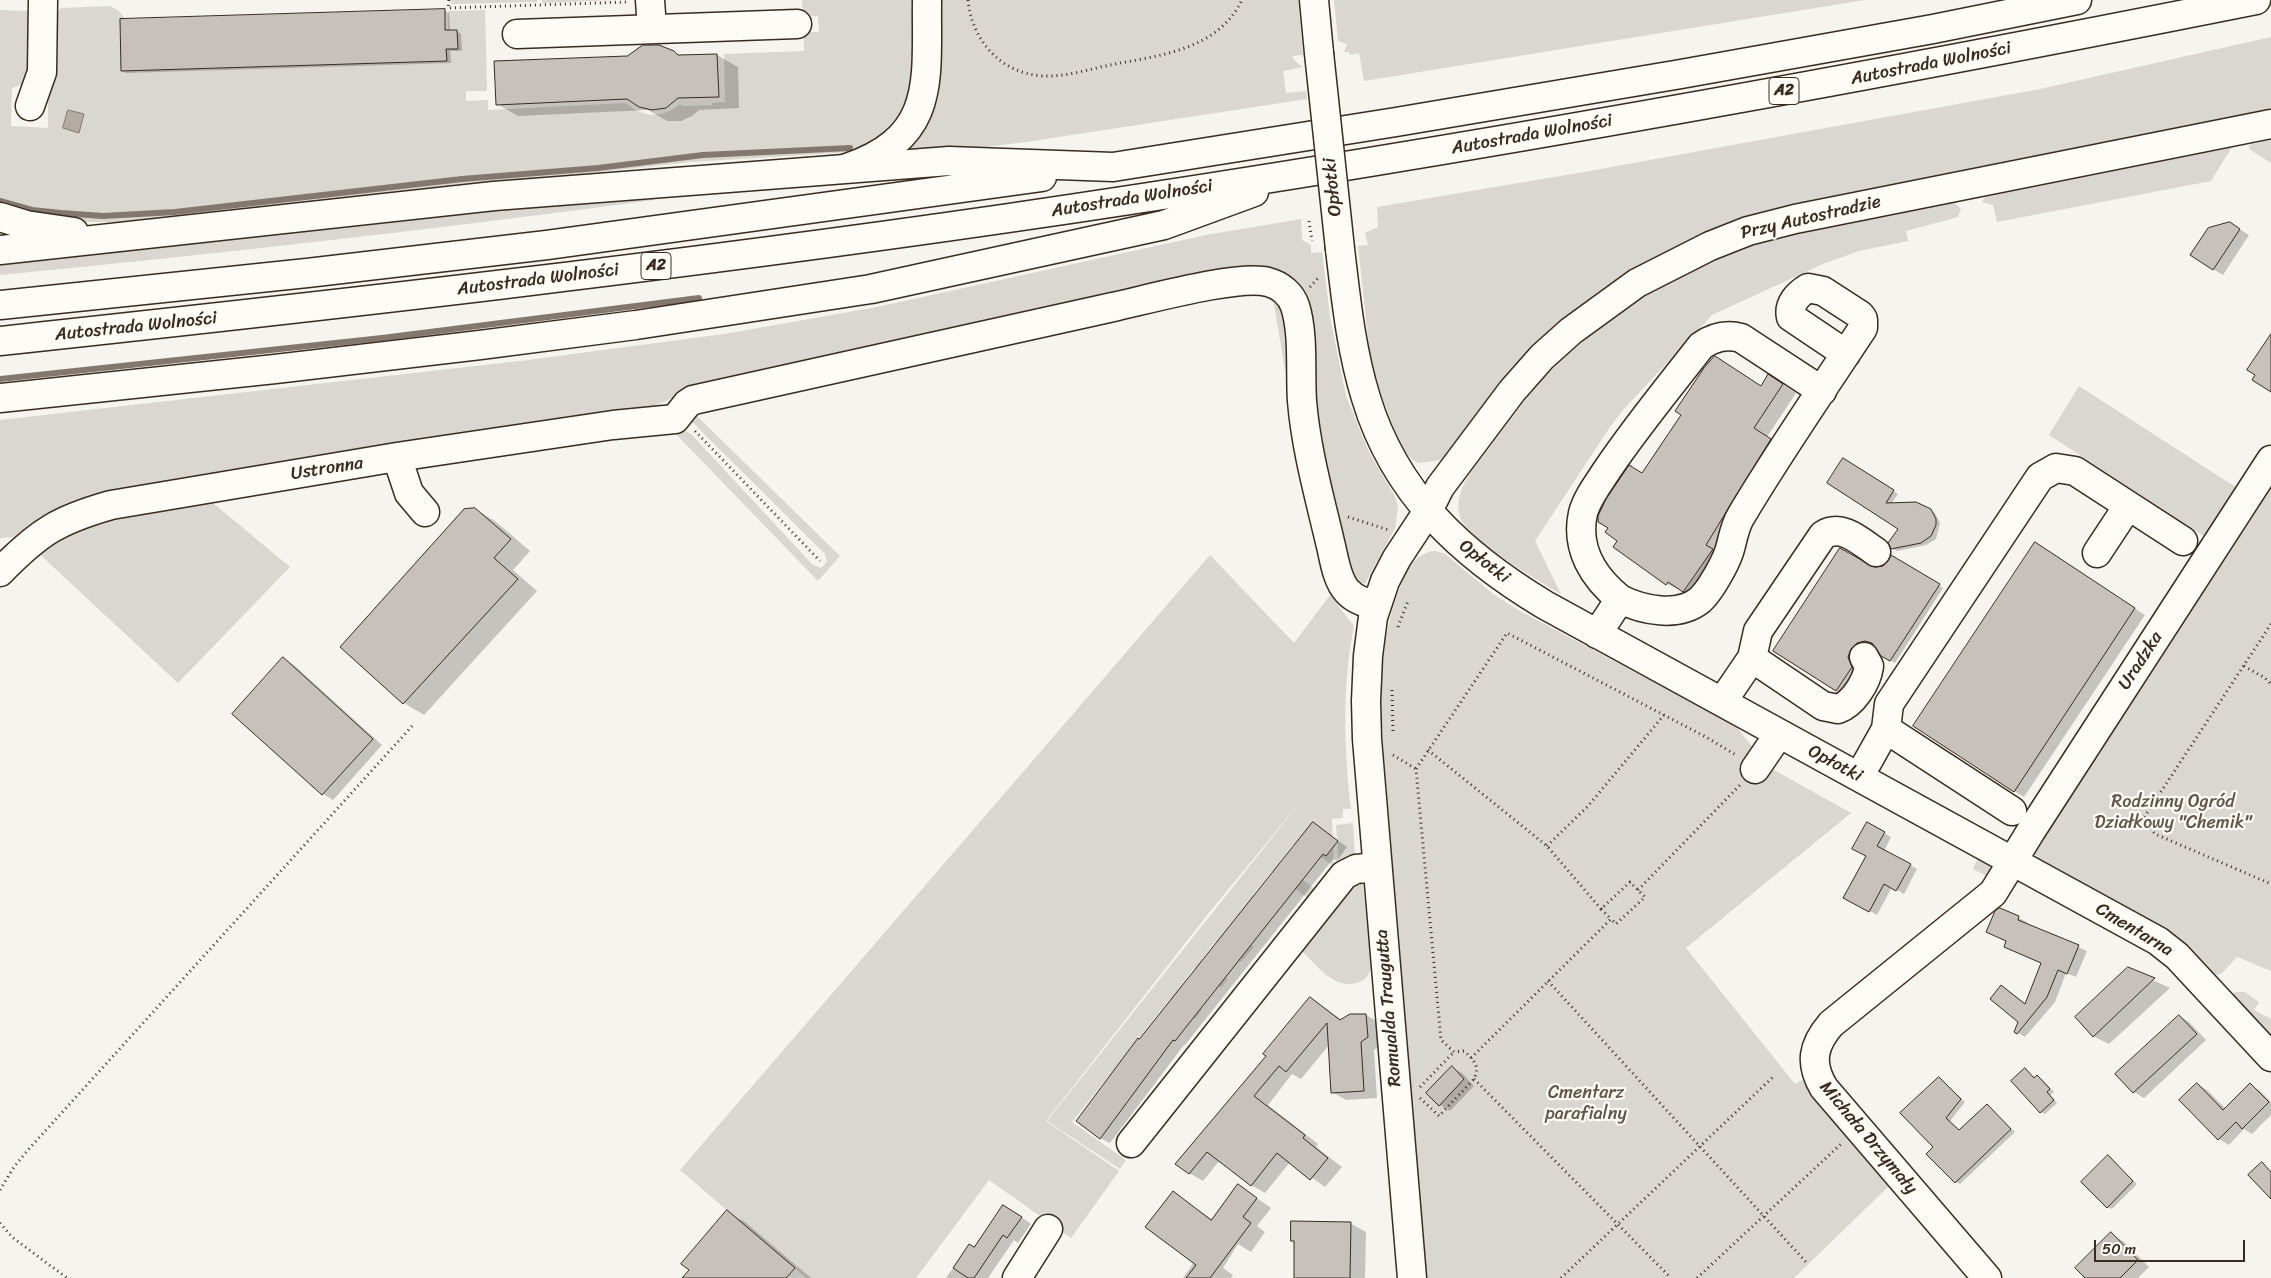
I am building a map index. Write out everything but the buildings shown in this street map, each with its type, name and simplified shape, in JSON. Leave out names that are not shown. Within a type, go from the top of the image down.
[{"type":"main road","points":[[30,106],[42,72],[43,0]]},
{"type":"main road","points":[[843,170],[866,161],[887,149],[907,129],[916,114],[926,84],[927,0]]},
{"type":"main road","name":"Opłotki","points":[[1314,0],[1340,249],[1356,363],[1366,400],[1389,453],[1407,484],[1428,511],[1460,545],[1501,577],[1597,634],[1859,777],[2013,869]]},
{"type":"main road","name":"Autostrada Wolności","points":[[0,305],[308,273],[547,245],[1113,167],[1416,119],[1933,29],[2077,0]]},
{"type":"main road","name":"Autostrada Wolności","points":[[0,341],[309,308],[734,256],[1007,218],[1310,172],[1795,89],[2256,0]]},
{"type":"main road","points":[[643,1],[652,29]]},
{"type":"main road","points":[[517,34],[797,24]]},
{"type":"main road","name":"Przy Autostradzie","points":[[1376,605],[1397,558],[1428,511],[1440,487],[1512,391],[1542,357],[1571,331],[1619,294],[1655,272],[1690,254],[1729,238],[1778,223],[2271,124]]},
{"type":"main road","points":[[0,250],[494,196],[950,161],[1113,167]]},
{"type":"main road","points":[[0,398],[275,369],[626,327],[894,286],[1164,225],[1310,172]]},
{"type":"main road","points":[[0,217],[26,225],[58,230],[145,234]]},
{"type":"main road","points":[[675,419],[687,404],[693,400],[1181,292],[1243,281],[1264,281],[1283,290],[1291,298],[1295,307],[1299,330],[1305,429],[1338,571],[1345,590],[1358,600],[1376,605]]},
{"type":"main road","points":[[1822,392],[1741,338],[1733,336],[1715,338],[1701,346],[1617,455],[1594,490],[1583,513],[1582,534],[1586,559],[1600,580],[1620,599],[1633,605],[1658,610],[1680,608],[1700,600],[1726,559],[1740,517],[1822,392],[1846,354]]},
{"type":"main road","name":"Ustronna","points":[[0,572],[10,546],[75,516],[111,505],[397,457],[620,424],[675,419]]},
{"type":"main road","points":[[397,457],[408,493],[425,512]]},
{"type":"main road","name":"Uradzka","points":[[2013,869],[2271,460]]},
{"type":"main road","points":[[1859,777],[1886,729],[1889,704],[2040,477],[2056,468],[2075,471],[2183,541]]},
{"type":"main road","points":[[2097,553],[2128,506]]},
{"type":"main road","points":[[1722,702],[1752,658],[1758,631],[1823,535],[1829,531],[1844,532],[1876,552]]},
{"type":"main road","points":[[1597,634],[1620,599]]},
{"type":"main road","name":"Romualda Traugutta","points":[[1376,605],[1367,664],[1380,738],[1377,867],[1412,1278]]},
{"type":"main road","points":[[1752,658],[1823,706],[1838,710],[1848,704],[1865,680],[1869,666],[1864,657]]},
{"type":"main road","points":[[1886,729],[2012,811]]},
{"type":"main road","points":[[1756,769],[1779,734]]},
{"type":"main road","points":[[1131,1143],[1344,875],[1356,869],[1377,867]]},
{"type":"main road","name":"Cmentarna","points":[[2013,869],[2148,935],[2167,948],[2271,1058]]},
{"type":"main road","name":"Michała Drzymały","points":[[1987,1278],[1824,1088],[1818,1078],[1815,1055],[1817,1043],[1831,1024],[1993,892],[2013,869]]},
{"type":"main road","points":[[1017,1278],[1048,1229]]},
{"type":"path","points":[[449,0],[448,8],[643,1]]},
{"type":"path","points":[[540,0],[540,6]]},
{"type":"path","points":[[968,0],[973,22],[982,43],[1000,62],[1015,70],[1045,76],[1167,54],[1189,48],[1208,37],[1227,22],[1242,0]]},
{"type":"path","points":[[1309,221],[1312,241]]},
{"type":"path","points":[[675,419],[702,437],[820,560]]},
{"type":"path","points":[[1323,512],[1336,513],[1396,534]]},
{"type":"path","points":[[1397,631],[1398,623],[1408,601]]},
{"type":"path","points":[[2271,624],[2143,819],[2155,834],[2271,884]]},
{"type":"path","points":[[1454,1052],[1414,1093],[1439,1116],[1474,1079],[1477,1073],[1476,1063],[1471,1058],[1464,1052],[1454,1052],[1441,1040],[1416,769],[1507,633],[1714,742],[1750,763],[1756,769],[1638,890]]},
{"type":"path","points":[[2244,666],[2265,678],[2271,684]]},
{"type":"path","points":[[1380,738],[1392,683]]},
{"type":"path","points":[[1547,846],[1588,806],[1664,715]]},
{"type":"path","points":[[0,1190],[14,1167],[28,1150],[414,724]]},
{"type":"path","points":[[1393,747],[1393,756],[1416,769]]},
{"type":"path","points":[[1428,750],[1547,846],[1601,909],[1616,924],[1645,897],[1630,882],[1601,909]]},
{"type":"path","points":[[1471,1058],[1611,919]]},
{"type":"path","points":[[1548,981],[1806,1262]]},
{"type":"path","points":[[1561,1278],[1773,1077]]},
{"type":"path","points":[[1474,1079],[1671,1278]]},
{"type":"path","points":[[1697,1278],[1844,1141]]},
{"type":"path","points":[[0,1224],[12,1237],[67,1278]]},
{"type":"green space","points":[[452,0],[537,0],[537,2],[451,4]]},
{"type":"green space","points":[[542,0],[612,0],[542,3]]},
{"type":"green space","points":[[802,0],[919,0],[917,89],[891,135],[852,152],[691,162],[198,216],[112,222],[81,222],[0,209],[0,10],[27,11],[35,21],[38,30],[26,83],[12,88],[11,126],[48,128],[48,63],[53,17],[61,8],[110,6],[118,10],[125,19],[120,20],[121,71],[446,61],[446,49],[457,49],[448,30],[448,11],[485,10],[487,91],[466,91],[466,101],[488,100],[488,110],[626,103],[639,112],[653,115],[667,112],[680,104],[683,106],[712,105],[712,103],[725,102],[724,54],[804,51],[803,21],[807,32],[819,32],[818,16],[803,17]]},
{"type":"green space","points":[[935,0],[1298,0],[1303,55],[1292,56],[1303,67],[1283,71],[1286,93],[1306,91],[1307,99],[1026,142],[909,156],[901,147]]},
{"type":"green space","points":[[1334,0],[1865,0],[1364,81],[1359,53],[1350,55],[1349,52],[1344,52],[1347,44],[1338,41]]},
{"type":"green space","points":[[2271,37],[2271,114],[1691,242],[1440,460],[1420,463],[1414,461],[1406,453],[1396,434],[1379,388],[1369,347],[1358,246],[1368,245],[1365,233],[1378,227],[1377,207],[1584,172],[2040,89]]},
{"type":"green space","points":[[2271,140],[2271,163],[2249,149],[2249,145]]},
{"type":"green space","points":[[2232,147],[2211,181],[1997,222],[1993,205],[1982,202],[1985,197]]},
{"type":"green space","points":[[655,196],[654,200],[409,231],[0,275],[0,259],[488,207]]},
{"type":"green space","points":[[1954,202],[1961,209],[1958,217],[1906,231],[1908,241],[1859,251],[1823,264],[1712,315],[1623,410],[1535,541],[1561,594],[1490,548],[1476,537],[1460,517],[1459,497],[1472,470],[1542,380],[1581,343],[1642,298],[1710,262],[1760,243],[1843,223]]},
{"type":"green space","points":[[1301,219],[1302,240],[1311,245],[1311,253],[1322,252],[1330,317],[1346,396],[1368,450],[1395,497],[1398,507],[1395,528],[1365,584],[1355,580],[1346,568],[1283,278],[699,386],[641,412],[16,537],[0,538],[0,420],[528,360],[724,334],[877,307],[1206,235]]},
{"type":"green space","points":[[1257,288],[1279,295],[1287,308],[1292,329],[1302,451],[1299,451],[1273,299],[1254,294],[1232,295],[698,410],[697,416],[840,556],[818,581],[671,429],[416,470],[418,462],[662,425],[676,426],[691,434],[812,564],[821,568],[827,562],[825,554],[689,419],[687,416],[689,411],[696,407],[1228,290]]},
{"type":"green space","points":[[2079,386],[2237,488],[2208,539],[2049,435]]},
{"type":"green space","points":[[377,469],[382,475],[207,498],[290,567],[178,683],[35,550],[59,531],[104,515],[203,495]]},
{"type":"green space","name":"Rodzinny Ogród Działkowy \"Chemik\"","points":[[2271,483],[2271,971],[2237,957],[2222,973],[2214,976],[2037,860],[2034,851]]},
{"type":"green space","points":[[1713,549],[1721,555],[1698,589],[1682,595]]},
{"type":"green space","name":"Cmentarz parafialny","points":[[1436,551],[1445,554],[1492,593],[1518,610],[1736,726],[1767,766],[1851,813],[1686,948],[1795,1084],[1805,1079],[1890,1185],[1794,1278],[1425,1278],[1383,744],[1382,683],[1389,622],[1402,583],[1407,571],[1418,557]]},
{"type":"green space","points":[[1210,555],[1294,643],[1330,595],[1354,626],[1347,671],[1345,718],[1351,809],[1343,809],[1343,818],[1332,819],[1334,867],[1321,857],[1316,863],[1293,845],[1280,862],[1317,891],[1310,900],[1272,871],[1253,895],[1276,913],[1271,919],[1248,902],[1228,927],[1254,947],[1241,962],[1215,942],[1202,959],[1228,979],[1221,988],[1194,968],[1177,991],[1202,1010],[1195,1019],[1170,999],[1072,1122],[1126,1160],[1120,1169],[1047,1121],[1306,795],[1208,914],[1046,1121],[1119,1171],[1071,1238],[989,1180],[916,1278],[806,1278],[680,1170]]},
{"type":"green space","points":[[1353,823],[1355,857],[1339,867],[1336,825]]},
{"type":"green space","points":[[1979,856],[1990,865],[1992,879],[1973,869]]},
{"type":"green space","points":[[1356,879],[1363,885],[1371,967],[1365,979],[1347,984],[1332,979],[1324,973],[1299,948]]},
{"type":"green space","points":[[2236,992],[2245,992],[2259,1002],[2254,1010],[2271,1019],[2271,1039],[2230,995]]},
{"type":"shaded area","points":[[68,110],[84,114],[79,133],[63,128]]},
{"type":"waterway","points":[[0,201],[32,210],[103,216],[175,212],[462,179],[598,168],[703,155],[850,148]]},
{"type":"waterway","points":[[0,379],[382,338],[699,298]]}]
